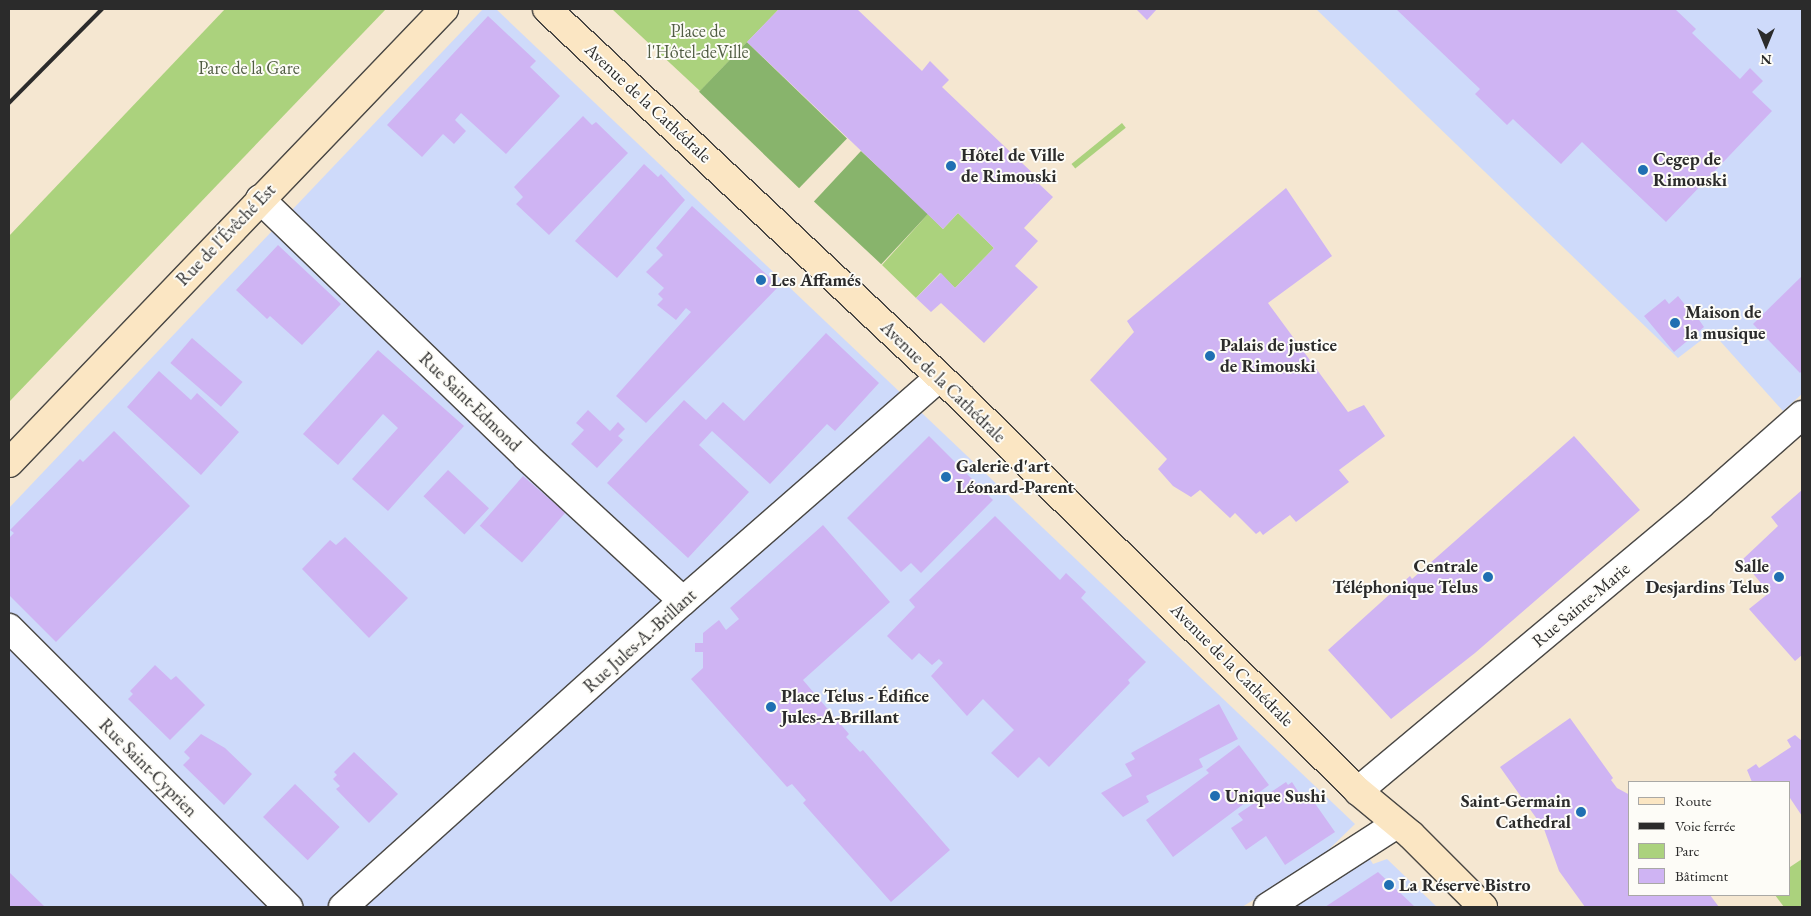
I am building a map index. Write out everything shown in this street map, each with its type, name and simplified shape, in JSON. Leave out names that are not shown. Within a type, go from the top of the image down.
[{"type":"street","name":"Rue de l'Évêché Est","points":[[9,463],[444,9]]},
{"type":"street","name":"Avenue de la Cathédrale","points":[[547,9],[939,378],[1198,630],[1358,791],[1397,824],[1483,907]]},
{"type":"street","name":"Rue Saint-Edmond","points":[[260,199],[520,450],[683,601]]},
{"type":"street","name":"Rue Jules-A.-Brillant","points":[[343,907],[683,601],[939,378]]},
{"type":"street","name":"Rue Sainte-Marie","points":[[1358,791],[1692,512],[1802,415]]},
{"type":"street","name":"Rue Saint-Cyprien","points":[[9,628],[288,907]]},
{"type":"street","points":[[1268,907],[1397,824]]},
{"type":"shaded area","points":[[483,9],[496,9],[1355,824],[1317,861],[1242,907],[9,907],[9,508]]},
{"type":"shaded area","name":"Cegep de Rimouski","points":[[1316,9],[1802,9],[1802,394],[1783,411],[1712,332],[1678,358]]},
{"type":"shaded area","points":[[1368,856],[1373,864],[1387,859],[1437,907],[1293,907]]},
{"type":"green space","name":"Parc de la Gare","points":[[225,9],[386,9],[9,402],[9,236]]},
{"type":"green space","name":"Place de l'Hôtel-deVille","points":[[612,9],[779,9],[700,91]]},
{"type":"green space","points":[[747,42],[847,139],[799,188],[699,92]]},
{"type":"green space","points":[[1122,123],[1126,128],[1075,169],[1071,164]]},
{"type":"green space","points":[[861,151],[928,214],[881,264],[814,201]]},
{"type":"green space","points":[[958,213],[994,248],[955,288],[940,273],[916,298],[882,265],[928,214],[943,229]]},
{"type":"green space","points":[[1802,859],[1802,907],[1784,907],[1776,896],[1791,896],[1791,866]]},
{"type":"building","name":"Hôtel de Ville de Rimouski","points":[[779,9],[857,9],[922,71],[930,61],[949,80],[942,87],[1041,181],[1038,183],[1053,197],[1024,228],[1038,241],[1015,266],[1038,287],[984,343],[941,303],[931,312],[916,298],[941,273],[955,288],[994,248],[958,213],[943,229],[747,42]]},
{"type":"building","points":[[1136,9],[1157,9],[1147,20]]},
{"type":"building","name":"Cegep de Rimouski","points":[[1396,9],[1675,9],[1696,29],[1692,33],[1740,79],[1750,68],[1763,81],[1752,92],[1772,111],[1666,222],[1582,142],[1561,164],[1513,119],[1507,125],[1475,94],[1480,89]]},
{"type":"building","points":[[488,16],[536,61],[530,67],[560,96],[506,154],[461,113],[455,120],[466,131],[454,144],[443,134],[422,157],[387,125]]},
{"type":"building","points":[[583,116],[592,125],[596,122],[628,153],[549,235],[516,204],[523,197],[514,187]]},
{"type":"building","points":[[644,164],[658,177],[661,174],[685,200],[617,278],[575,241]]},
{"type":"building","name":"Palais de justice de Rimouski","points":[[1286,188],[1332,256],[1268,303],[1348,412],[1364,405],[1385,436],[1339,470],[1349,482],[1296,522],[1290,515],[1263,535],[1260,531],[1256,534],[1235,513],[1230,518],[1200,490],[1191,497],[1173,486],[1158,469],[1167,459],[1090,380],[1134,332],[1127,321]]},
{"type":"building","points":[[692,206],[779,286],[646,423],[616,396],[691,312],[686,308],[676,320],[657,305],[663,299],[658,294],[664,288],[646,272],[663,255],[656,248]]},
{"type":"building","points":[[278,245],[341,304],[302,345],[270,316],[267,319],[236,290]]},
{"type":"building","points":[[1802,276],[1802,371],[1800,373],[1753,324]]},
{"type":"building","name":"Maison de la musique","points":[[1678,296],[1686,306],[1688,304],[1704,327],[1674,352],[1644,316],[1665,299],[1669,304]]},
{"type":"building","points":[[826,333],[879,383],[835,431],[827,424],[770,484],[712,431],[699,445],[749,492],[688,558],[607,483],[684,400],[706,420],[723,402],[744,421]]},
{"type":"building","points":[[192,338],[243,382],[221,407],[170,363]]},
{"type":"building","points":[[378,350],[464,426],[388,511],[352,479],[398,428],[383,414],[338,465],[303,434]]},
{"type":"building","points":[[159,371],[191,400],[197,393],[239,432],[201,475],[127,407]]},
{"type":"building","points":[[588,410],[610,431],[618,422],[625,429],[618,436],[623,440],[597,468],[571,444],[584,430],[576,423]]},
{"type":"building","points":[[114,431],[190,506],[56,642],[9,595],[9,538],[14,533],[10,530],[80,459],[83,462]]},
{"type":"building","points":[[929,436],[993,500],[921,573],[911,563],[901,572],[847,518]]},
{"type":"building","name":"Centrale Téléphonique Telus","points":[[1574,436],[1640,510],[1475,653],[1391,719],[1328,650],[1410,576],[1412,579]]},
{"type":"building","points":[[448,470],[489,508],[464,535],[423,496]]},
{"type":"building","points":[[523,476],[565,513],[522,563],[480,526]]},
{"type":"building","name":"Salle Desjardins Telus","points":[[1802,490],[1802,655],[1795,661],[1749,609],[1769,593],[1742,560],[1778,526],[1771,517]]},
{"type":"building","points":[[995,516],[1060,580],[1066,573],[1086,592],[1081,598],[1146,662],[1128,680],[1130,683],[1049,767],[1039,757],[1018,778],[991,753],[1014,730],[983,699],[967,716],[931,676],[943,663],[939,659],[932,665],[919,653],[912,660],[887,636],[915,607],[909,600]]},
{"type":"building","name":"Place Telus - Édifice Jules-A-Brillant","points":[[823,525],[890,602],[803,680],[849,734],[846,737],[860,752],[863,750],[950,850],[891,902],[803,803],[806,800],[792,784],[787,787],[691,679],[703,668],[703,652],[695,652],[695,643],[703,643],[703,633],[719,620],[726,630],[739,619],[730,608]]},
{"type":"building","points":[[345,537],[408,598],[369,638],[302,569],[330,540],[336,545]]},
{"type":"building","points":[[155,665],[171,680],[176,676],[205,705],[170,740],[128,699],[133,694],[130,691]]},
{"type":"building","points":[[1219,704],[1238,739],[1199,759],[1203,767],[1146,796],[1149,802],[1123,817],[1101,793],[1132,776],[1125,764],[1135,759],[1131,753]]},
{"type":"building","name":"Saint-Germain Cathedral","points":[[1570,718],[1613,778],[1611,780],[1617,788],[1628,794],[1628,896],[1711,896],[1719,907],[1585,907],[1559,871],[1544,829],[1500,767]]},
{"type":"building","points":[[201,734],[225,748],[252,774],[224,805],[183,765],[190,758],[184,752]]},
{"type":"building","points":[[1795,735],[1802,741],[1802,816],[1791,800],[1791,781],[1752,781],[1747,770],[1756,764],[1759,768],[1791,747],[1787,740]]},
{"type":"building","points":[[1239,745],[1269,785],[1173,857],[1146,820],[1209,773],[1206,770]]},
{"type":"building","points":[[354,752],[398,794],[369,823],[336,789],[340,786],[333,779],[337,775],[334,772]]},
{"type":"building","points":[[1286,782],[1288,785],[1292,782],[1301,796],[1307,792],[1335,832],[1285,865],[1266,836],[1246,850],[1231,828],[1243,820],[1238,814]]},
{"type":"building","points":[[295,784],[340,827],[308,860],[263,817]]},
{"type":"building","points":[[9,872],[45,907],[9,907]]},
{"type":"building","points":[[1378,872],[1415,907],[1325,907]]},
{"type":"railway","points":[[9,103],[102,9]]},
{"type":"place","name":"Hôtel de Ville de Rimouski","points":[[951,166]]},
{"type":"place","name":"Cegep de Rimouski","points":[[1643,170]]},
{"type":"place","name":"Les Affamés","points":[[761,280]]},
{"type":"place","name":"Maison de la musique","points":[[1675,323]]},
{"type":"place","name":"Palais de justice de Rimouski","points":[[1210,356]]},
{"type":"place","name":"Galerie d'art Léonard-Parent","points":[[946,477]]},
{"type":"place","name":"Centrale Téléphonique Telus","points":[[1488,577]]},
{"type":"place","name":"Salle Desjardins Telus","points":[[1779,577]]},
{"type":"place","name":"Place Telus - Édifice Jules-A-Brillant","points":[[771,707]]},
{"type":"place","name":"Unique Sushi","points":[[1215,796]]},
{"type":"place","name":"Saint-Germain Cathedral","points":[[1581,812]]},
{"type":"place","name":"La Réserve Bistro","points":[[1389,885]]}]
